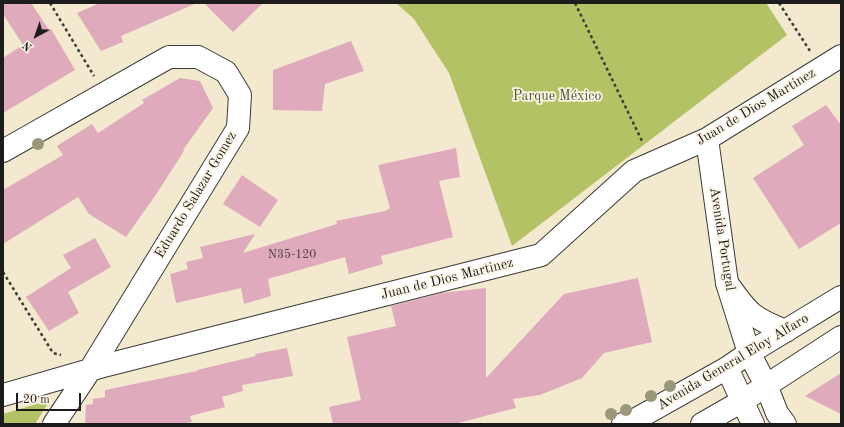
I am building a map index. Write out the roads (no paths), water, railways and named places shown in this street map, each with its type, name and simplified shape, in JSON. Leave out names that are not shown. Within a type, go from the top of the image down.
[{"type":"street","name":"Juan de Dios Martinez","points":[[3,395],[90,370],[540,255],[634,171],[707,139],[841,56]]},
{"type":"street","name":"Eduardo Salazar Gomez","points":[[3,152],[170,57],[198,57],[226,72],[240,95],[238,128],[90,370],[54,424]]},
{"type":"street","name":"Avenida Portugal","points":[[707,139],[726,283],[749,353],[766,385],[778,413],[785,424]]},
{"type":"street","points":[[726,283],[746,310],[761,321],[786,331]]},
{"type":"street","name":"Avenida General Eloy Alfaro","points":[[623,424],[631,422],[727,368],[841,297]]},
{"type":"street","points":[[702,424],[744,400],[841,337]]},
{"type":"street","points":[[727,368],[744,400],[753,424]]},
{"type":"park label","name":"Parque México","points":[[557,96]]}]
